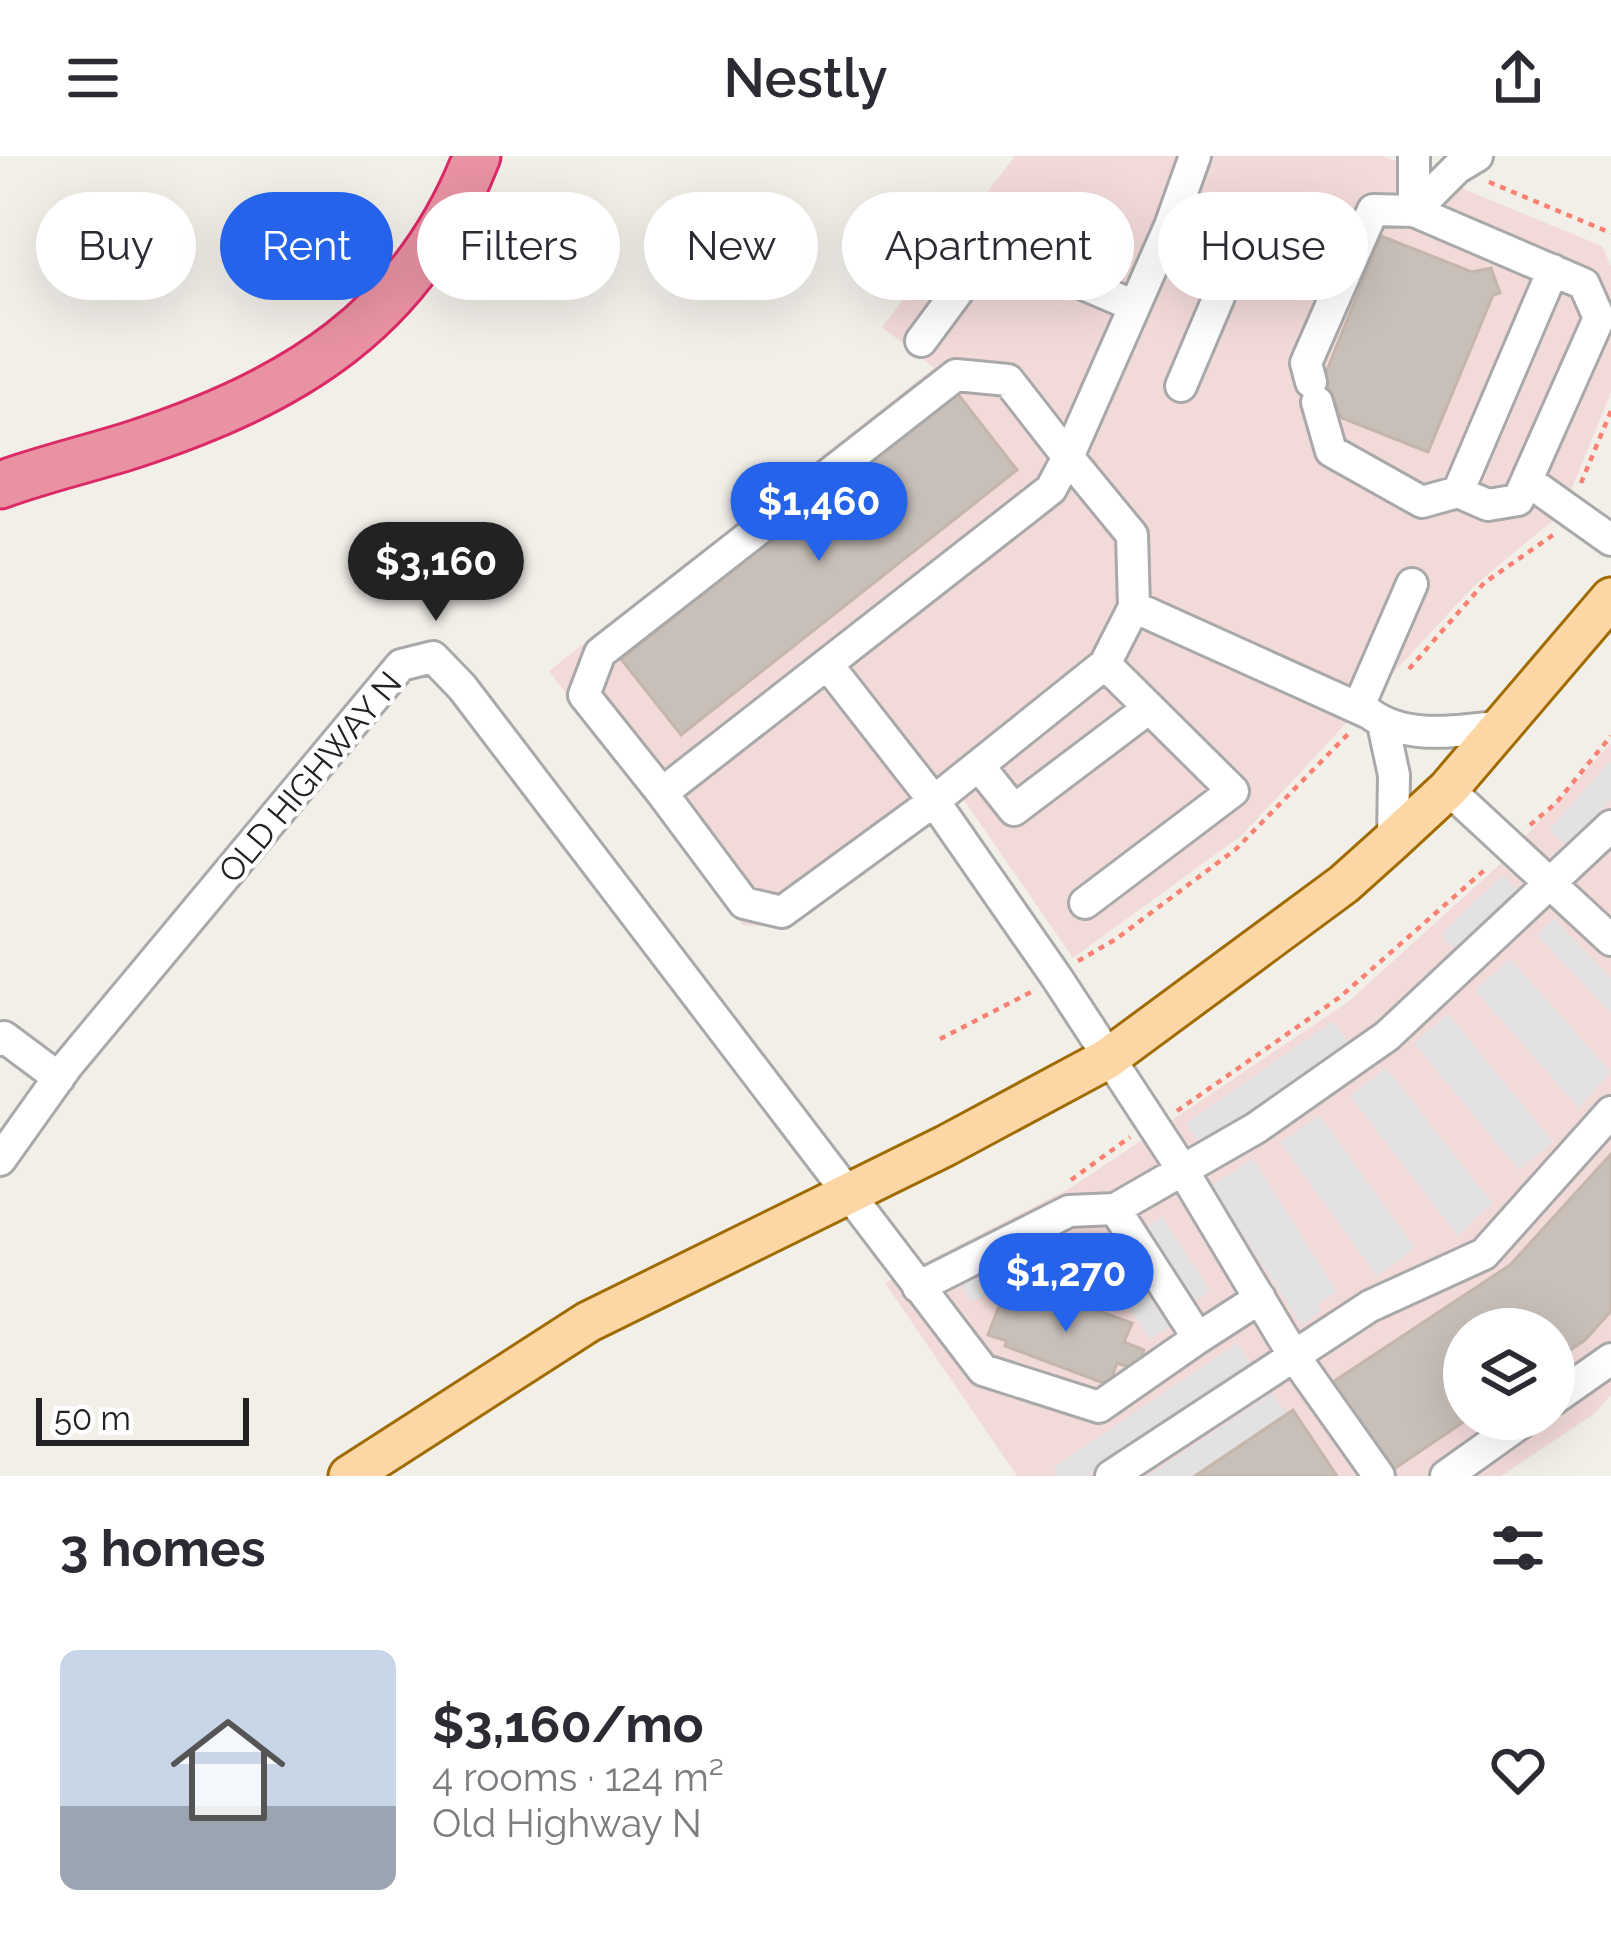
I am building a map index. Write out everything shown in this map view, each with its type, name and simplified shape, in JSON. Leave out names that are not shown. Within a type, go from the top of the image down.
[{"type":"highway","points":[[0,485],[127,447],[233,407],[321,360],[389,300],[420,262],[446,224],[477,156]]},
{"type":"main road","points":[[349,1476],[588,1322],[945,1146],[1107,1059],[1344,884],[1393,840],[1448,789],[1611,598]]},
{"type":"street","points":[[1183,192],[1196,156]]},
{"type":"street","points":[[1414,156],[1414,211]]},
{"type":"street","points":[[1414,211],[1467,162]]},
{"type":"street","points":[[1372,210],[1414,211],[1584,284],[1599,318],[1518,500],[1488,505],[1458,492],[1422,502],[1331,451],[1306,363],[1372,210]]},
{"type":"street","points":[[921,341],[992,245],[1132,304]]},
{"type":"street","points":[[662,794],[1051,489],[1158,251]]},
{"type":"street","points":[[1458,492],[1553,270]]},
{"type":"street","points":[[1181,386],[1218,300]]},
{"type":"street","points":[[956,375],[1008,380],[1132,535],[1134,607],[1105,664],[934,801],[782,912],[744,903],[584,694],[600,653],[956,375]]},
{"type":"street","points":[[1528,481],[1611,540]]},
{"type":"street","points":[[1393,840],[1394,775],[1370,715],[1412,584]]},
{"type":"street","points":[[1134,607],[1370,715],[1427,732],[1502,726]]},
{"type":"street","name":"OLD HIGHWAY N","points":[[0,1160],[59,1078],[401,665],[433,657],[462,687],[848,1191]]},
{"type":"street","points":[[827,664],[934,801],[1057,978],[1183,1169],[1294,1357],[1379,1476]]},
{"type":"street","points":[[1085,903],[1233,791],[1105,664]]},
{"type":"street","points":[[979,766],[1014,810],[1149,708]]},
{"type":"street","points":[[1448,789],[1611,940]]},
{"type":"street","points":[[918,1287],[1069,1211],[1114,1209],[1256,1128],[1387,1036],[1611,826]]},
{"type":"street","points":[[2,1039],[59,1078]]},
{"type":"street","points":[[1111,1476],[1370,1306],[1484,1254],[1611,1112]]},
{"type":"street","points":[[848,1191],[983,1370],[1099,1407],[1259,1298]]},
{"type":"street","points":[[1114,1209],[1198,1338]]},
{"type":"street","points":[[1575,1385],[1611,1359]]},
{"type":"street","points":[[1446,1476],[1497,1440]]},
{"type":"path","points":[[1467,162],[1611,233]]},
{"type":"path","points":[[940,1039],[1057,978],[1116,940],[1236,849],[1370,715],[1484,583],[1556,533],[1611,411]]},
{"type":"path","points":[[1068,1182],[1340,997],[1429,922],[1556,803],[1611,736]]},
{"type":"shaded area","points":[[1015,156],[1383,156],[1602,246],[1611,266],[1611,392],[1562,513],[1475,585],[1242,835],[1073,958],[962,797],[785,928],[743,925],[549,671],[934,368],[882,327],[903,300],[1134,300],[1134,192],[987,192]]},
{"type":"shaded area","points":[[1611,743],[1611,1395],[1575,1427],[1575,1308],[1443,1308],[1443,1440],[1555,1440],[1501,1476],[1017,1476],[885,1283],[1072,1187],[1348,1002],[1497,867]]},
{"type":"shaded area","points":[[1611,761],[1611,799],[1568,847],[1549,829]]},
{"type":"shaded area","points":[[1503,875],[1520,893],[1457,951],[1441,934]]},
{"type":"shaded area","points":[[1554,919],[1611,978],[1611,1013],[1537,935]]},
{"type":"shaded area","points":[[1510,959],[1611,1072],[1579,1108],[1475,990]]},
{"type":"shaded area","points":[[1448,1014],[1553,1142],[1519,1170],[1414,1043]]},
{"type":"shaded area","points":[[1334,1021],[1348,1042],[1200,1144],[1186,1123]]},
{"type":"shaded area","points":[[1386,1068],[1492,1203],[1458,1236],[1350,1096]]},
{"type":"shaded area","points":[[1319,1115],[1415,1248],[1377,1276],[1281,1143]]},
{"type":"shaded area","points":[[1253,1159],[1337,1292],[1317,1305],[1321,1312],[1301,1325],[1212,1186]]},
{"type":"shaded area","points":[[1162,1217],[1210,1291],[1192,1303],[1143,1230]]},
{"type":"shaded area","points":[[1066,1233],[1076,1255],[970,1302],[961,1281]]},
{"type":"shaded area","points":[[1126,1262],[1169,1327],[1150,1340],[1107,1274]]},
{"type":"shaded area","points":[[1237,1343],[1252,1365],[1087,1476],[1058,1476],[1053,1468]]},
{"type":"shaded area","points":[[1272,1393],[1286,1413],[1191,1476],[1147,1476]]},
{"type":"building","points":[[1381,236],[1472,272],[1491,268],[1500,293],[1493,295],[1428,452],[1342,418],[1331,394],[1311,406],[1302,387],[1325,375],[1355,300],[1368,300],[1368,268]]},
{"type":"building","points":[[957,393],[1017,470],[681,735],[621,659]]},
{"type":"building","points":[[1611,1154],[1611,1311],[1585,1340],[1575,1347],[1575,1308],[1445,1308],[1510,1265]]},
{"type":"building","points":[[1029,1285],[1132,1323],[1124,1342],[1144,1350],[1137,1370],[1117,1363],[1109,1385],[1005,1346],[1007,1341],[988,1335],[1002,1298],[1022,1305]]},
{"type":"building","points":[[1443,1309],[1443,1436],[1391,1471],[1333,1382]]},
{"type":"building","points":[[1293,1410],[1337,1476],[1195,1476]]}]
